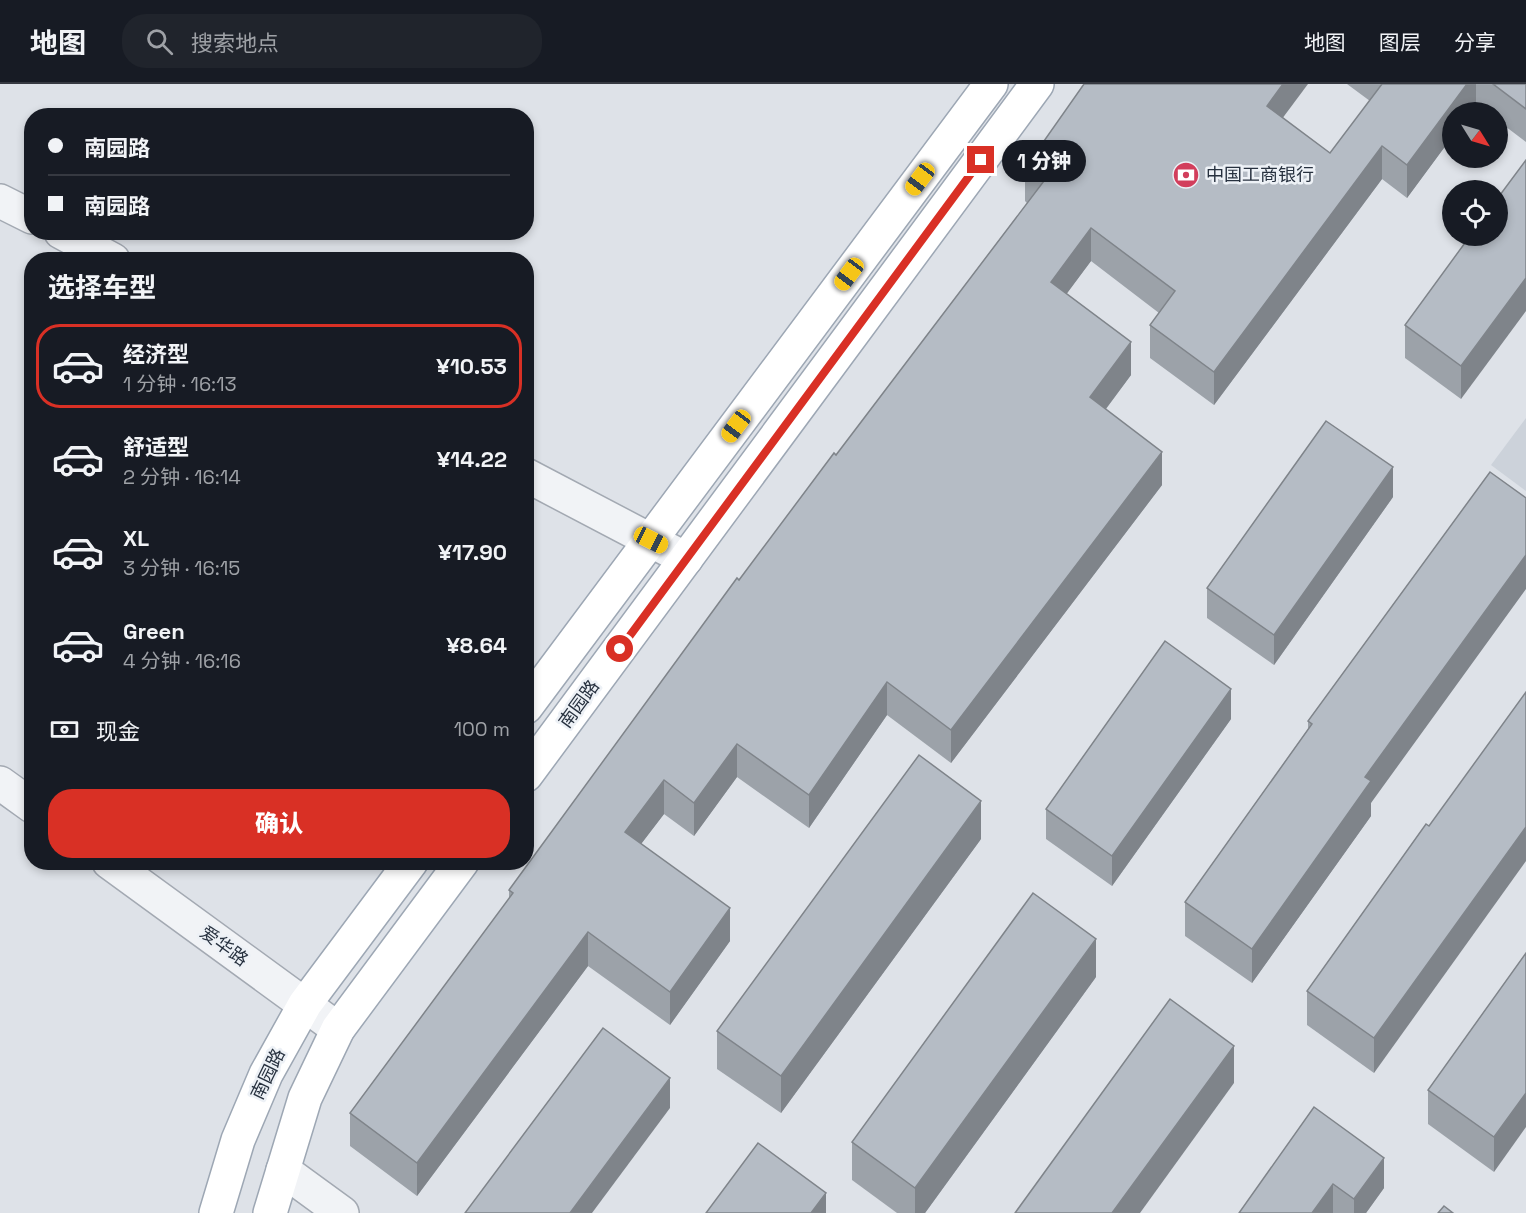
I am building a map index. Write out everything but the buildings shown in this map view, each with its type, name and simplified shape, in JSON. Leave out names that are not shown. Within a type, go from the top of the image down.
[{"type":"main road","points":[[534,696],[991,84]]},
{"type":"main road","name":"南园路","points":[[534,764],[1037,84]]},
{"type":"main road","name":"南园路","points":[[216,1213],[238,1140],[266,1074],[304,1005],[405,870]]},
{"type":"main road","points":[[270,1213],[305,1098],[338,1029],[456,870]]},
{"type":"street","points":[[0,201],[24,213]]},
{"type":"street","points":[[76,240],[98,252]]},
{"type":"street","points":[[534,479],[686,559]]},
{"type":"street","points":[[0,783],[24,800]]},
{"type":"street","name":"爱华路","points":[[120,870],[338,1029]]},
{"type":"street","points":[[283,1170],[342,1213]]},
{"type":"shaded area","points":[[1526,418],[1526,491],[1491,465]]},
{"type":"place","name":"中国工商银行","points":[[1186,175]]},
{"type":"route","points":[[620,649],[981,160]]}]
